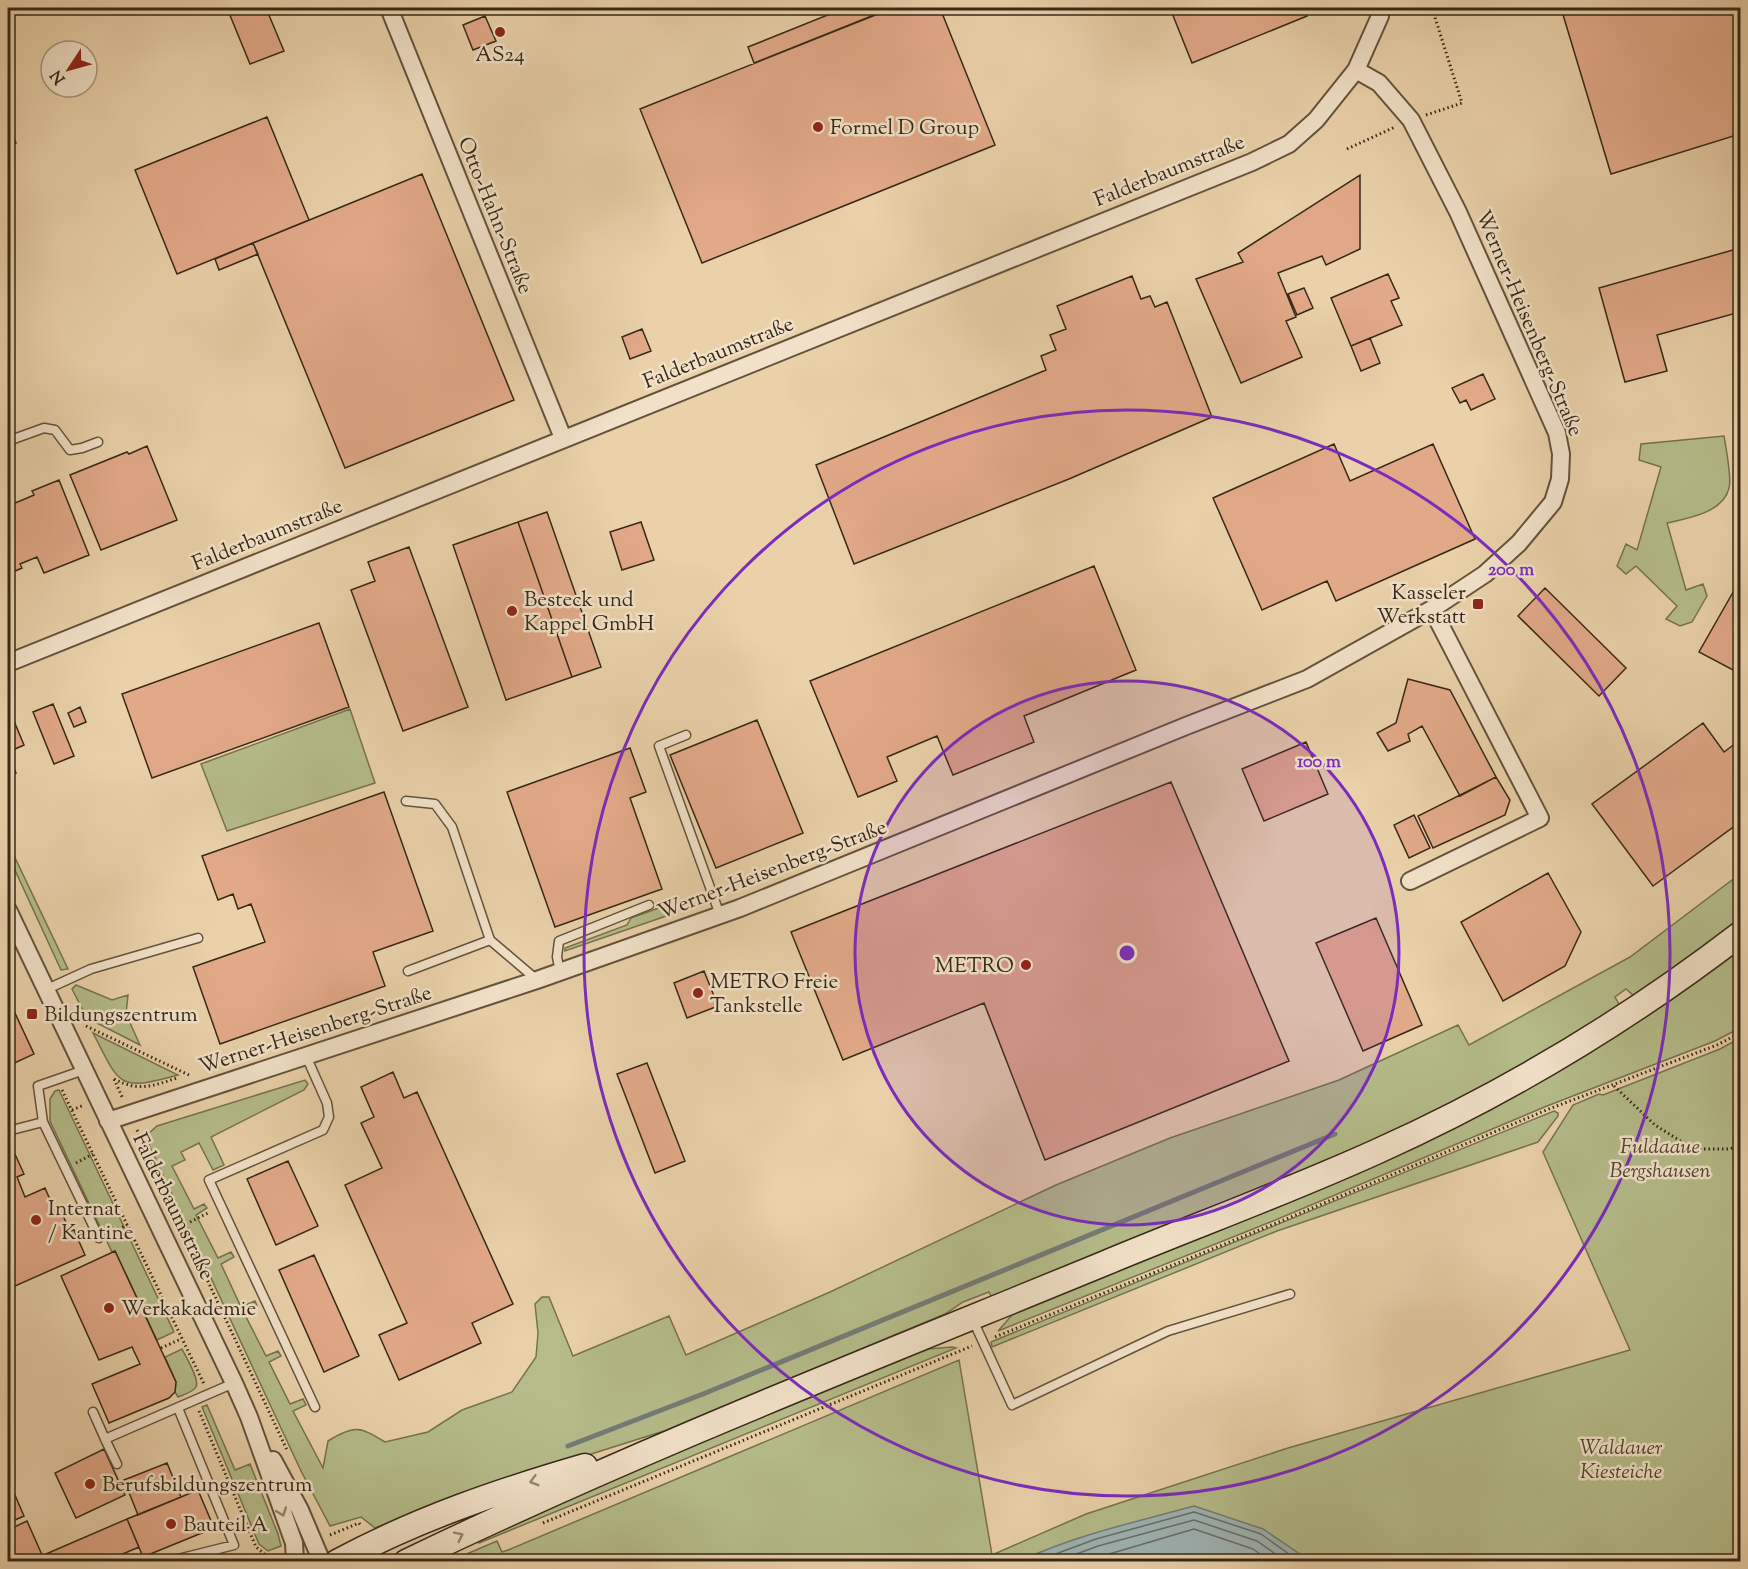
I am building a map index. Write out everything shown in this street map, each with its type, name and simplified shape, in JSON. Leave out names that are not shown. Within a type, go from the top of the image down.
[{"type":"main road","points":[[406,1562],[671,1441],[1377,1152],[1436,1123],[1582,1044],[1659,993],[1740,934]]},
{"type":"main road","points":[[337,1562],[380,1539],[490,1495],[671,1441]]},
{"type":"street","name":"Otto-Hahn-Straße","points":[[388,8],[563,438]]},
{"type":"street","name":"Falderbaumstraße","points":[[8,663],[1252,162],[1289,144],[1316,120],[1356,70],[1381,8]]},
{"type":"street","name":"Werner-Heisenberg-Straße","points":[[108,1121],[537,980],[720,915],[1186,726],[1307,680],[1432,609],[1485,574],[1519,543],[1553,502],[1560,479],[1562,454],[1557,433],[1458,212],[1411,120],[1379,83],[1356,70]]},
{"type":"street","points":[[1410,881],[1540,818],[1432,609]]},
{"type":"street","name":"Falderbaumstraße","points":[[8,910],[234,1383],[249,1417],[294,1543],[296,1562]]},
{"type":"street","points":[[249,1417],[300,1510],[322,1562]]},
{"type":"lane","points":[[8,441],[44,428],[56,430],[70,450],[98,442]]},
{"type":"lane","points":[[686,735],[659,746],[720,915]]},
{"type":"lane","points":[[406,801],[435,804],[452,827],[490,940],[537,980]]},
{"type":"lane","points":[[560,972],[557,957],[559,941],[649,905]]},
{"type":"lane","points":[[45,990],[91,969],[198,938]]},
{"type":"lane","points":[[408,971],[490,940]]},
{"type":"lane","points":[[306,1056],[327,1103],[329,1117],[323,1130],[209,1180],[315,1407]]},
{"type":"lane","points":[[84,1070],[38,1086],[43,1122],[99,1238]]},
{"type":"lane","points":[[8,1131],[43,1122]]},
{"type":"lane","points":[[972,1318],[1012,1405],[1168,1331],[1290,1294]]},
{"type":"lane","points":[[105,1439],[234,1383]]},
{"type":"lane","points":[[166,1562],[234,1545],[178,1408]]},
{"type":"lane","points":[[93,1412],[117,1464]]},
{"type":"path","points":[[1347,149],[1411,120],[1462,103],[1432,8]]},
{"type":"path","points":[[86,1026],[190,1074],[197,1091]]},
{"type":"path","points":[[536,1526],[1549,1109],[1717,1045],[1740,1033]]},
{"type":"path","points":[[114,1079],[134,1087],[148,1087],[190,1074]]},
{"type":"path","points":[[57,1080],[204,1385],[194,1401],[256,1547],[273,1561]]},
{"type":"path","points":[[1614,1086],[1655,1125],[1694,1149],[1729,1149],[1740,1146]]},
{"type":"path","points":[[65,1168],[93,1154]]},
{"type":"path","points":[[160,1180],[288,1452]]},
{"type":"path","points":[[182,1226],[199,1217]]},
{"type":"path","points":[[99,1238],[127,1224]]},
{"type":"path","points":[[161,1348],[182,1339]]},
{"type":"green space","points":[[1724,436],[1730,478],[1725,496],[1720,503],[1704,513],[1667,523],[1686,590],[1703,584],[1707,596],[1692,622],[1680,626],[1666,619],[1677,606],[1636,566],[1626,574],[1617,566],[1626,544],[1637,550],[1661,467],[1639,460],[1641,444]]},
{"type":"green space","points":[[350,709],[375,783],[227,831],[201,764]]},
{"type":"green space","points":[[8,843],[68,969],[61,970],[8,855]]},
{"type":"green space","points":[[1740,874],[1740,919],[1634,996],[1626,989],[1615,997],[1620,1006],[1535,1059],[1430,1114],[1369,1142],[992,1298],[989,1292],[963,1302],[945,1314],[667,1430],[443,1501],[375,1528],[361,1517],[330,1526],[301,1471],[149,1145],[148,1134],[157,1126],[305,1080],[308,1084],[304,1090],[211,1137],[224,1165],[213,1170],[199,1143],[181,1152],[185,1160],[172,1166],[194,1209],[204,1204],[207,1208],[196,1215],[218,1258],[231,1252],[234,1257],[221,1264],[241,1307],[255,1301],[257,1306],[244,1313],[266,1356],[278,1351],[281,1356],[269,1362],[290,1404],[303,1399],[306,1405],[293,1411],[323,1468],[328,1441],[345,1432],[357,1429],[385,1442],[428,1432],[462,1410],[512,1392],[536,1357],[538,1333],[535,1304],[542,1297],[549,1297],[573,1356],[669,1316],[686,1355],[830,1292],[1056,1185],[1170,1138],[1339,1080],[1458,1025],[1469,1045],[1630,957]]},
{"type":"green space","points":[[664,906],[669,915],[565,951],[565,948],[627,925],[631,918]]},
{"type":"green space","points":[[1740,948],[1740,1028],[1715,1041],[1547,1106],[1273,1221],[998,1331],[1012,1315],[1381,1161]]},
{"type":"green space","points":[[76,985],[112,1000],[128,995],[126,1014],[140,1045],[87,1018],[72,989]]},
{"type":"green space","points":[[93,1033],[178,1075],[143,1083],[123,1080],[109,1064]]},
{"type":"green space","points":[[1740,1038],[1740,1561],[1026,1561],[1080,1538],[1020,1562],[448,1562],[497,1541],[502,1552],[508,1550],[959,1360],[992,1555],[1086,1514],[1288,1448],[1630,1350],[1543,1152],[1573,1105],[1720,1049]]},
{"type":"green space","points":[[59,1090],[174,1332],[157,1340],[115,1251],[112,1252],[50,1121],[50,1099],[55,1091]]},
{"type":"green space","points":[[1554,1111],[1558,1113],[1558,1116],[1538,1142],[1277,1231],[992,1347],[991,1342]]},
{"type":"green space","points":[[956,1348],[479,1543],[476,1537],[527,1513],[928,1349]]},
{"type":"green space","points":[[182,1349],[197,1384],[193,1390],[178,1397],[175,1392],[176,1382],[165,1357]]},
{"type":"green space","points":[[207,1405],[235,1470],[250,1464],[281,1546],[268,1551],[259,1544],[202,1407]]},
{"type":"water","points":[[1194,1506],[1263,1529],[1310,1561],[1020,1561],[1084,1536]]},
{"type":"building","points":[[227,8],[266,8],[284,51],[250,64]]},
{"type":"building","points":[[845,8],[877,8],[879,13],[754,63],[748,47]]},
{"type":"building","name":"Formel D Group","points":[[893,8],[940,8],[995,145],[702,263],[640,109]]},
{"type":"building","points":[[1170,8],[1303,8],[1307,16],[1192,63]]},
{"type":"building","points":[[1561,8],[1740,8],[1740,134],[1611,174]]},
{"type":"building","points":[[485,16],[496,41],[473,50],[463,25]]},
{"type":"building","points":[[267,117],[309,220],[177,274],[135,170]]},
{"type":"building","points":[[8,122],[16,143],[8,146]]},
{"type":"building","points":[[422,174],[514,400],[345,468],[253,243]]},
{"type":"building","points":[[1360,175],[1360,249],[1326,265],[1322,256],[1278,273],[1296,317],[1286,321],[1302,357],[1241,383],[1196,279],[1243,262],[1238,253]]},
{"type":"building","points":[[253,243],[258,254],[219,270],[215,259]]},
{"type":"building","points":[[1740,248],[1740,312],[1657,335],[1667,371],[1625,382],[1599,288]]},
{"type":"building","points":[[1388,274],[1399,298],[1391,301],[1402,325],[1351,346],[1331,298]]},
{"type":"building","points":[[1132,276],[1141,299],[1150,296],[1155,307],[1167,302],[1212,417],[1069,479],[854,564],[816,465],[1046,370],[1041,356],[1056,350],[1050,335],[1066,329],[1057,306]]},
{"type":"building","points":[[1304,288],[1313,308],[1297,315],[1288,294]]},
{"type":"building","points":[[642,329],[651,351],[630,359],[622,337]]},
{"type":"building","points":[[1370,338],[1380,363],[1361,371],[1351,346]]},
{"type":"building","points":[[1483,374],[1495,399],[1471,410],[1466,400],[1460,403],[1452,388]]},
{"type":"building","points":[[1334,444],[1350,481],[1433,444],[1475,539],[1336,601],[1327,581],[1262,610],[1213,498]]},
{"type":"building","points":[[147,446],[177,520],[101,550],[70,475]]},
{"type":"building","points":[[59,480],[89,555],[44,573],[37,557],[20,564],[22,568],[8,574],[8,506],[34,495],[32,491]]},
{"type":"building","points":[[547,512],[601,667],[572,677],[518,522]]},
{"type":"building","name":"Besteck und Kappel GmbH","points":[[518,522],[572,677],[506,700],[453,545]]},
{"type":"building","points":[[641,522],[654,560],[622,570],[610,532]]},
{"type":"building","points":[[409,547],[468,707],[403,731],[351,590],[375,581],[368,562]]},
{"type":"building","points":[[1094,566],[1136,670],[1024,716],[1034,742],[953,775],[937,736],[887,757],[897,781],[858,797],[810,681]]},
{"type":"building","points":[[1740,580],[1740,656],[1733,670],[1699,652]]},
{"type":"building","points":[[1545,588],[1626,668],[1599,696],[1518,616]]},
{"type":"building","points":[[319,623],[349,707],[152,778],[122,694]]},
{"type":"building","points":[[1408,679],[1450,690],[1496,777],[1460,796],[1422,726],[1408,734],[1410,741],[1388,751],[1377,733],[1396,723]]},
{"type":"building","points":[[53,704],[74,756],[54,764],[33,712]]},
{"type":"building","points":[[80,707],[86,722],[74,727],[68,713]]},
{"type":"building","points":[[757,720],[803,833],[716,868],[670,755]]},
{"type":"building","points":[[14,721],[24,745],[8,752],[8,724]]},
{"type":"building","points":[[1703,723],[1724,752],[1740,740],[1740,822],[1653,886],[1592,804]]},
{"type":"building","points":[[1306,742],[1328,794],[1264,821],[1242,769]]},
{"type":"building","points":[[630,748],[646,792],[630,798],[662,889],[555,927],[507,792]]},
{"type":"building","points":[[8,757],[16,773],[8,776]]},
{"type":"building","points":[[1496,777],[1510,800],[1505,815],[1433,848],[1418,816]]},
{"type":"building","name":"METRO","points":[[1171,782],[1289,1061],[1045,1160],[984,1003],[843,1060],[791,932]]},
{"type":"building","points":[[384,792],[433,931],[373,952],[385,986],[220,1044],[193,967],[265,942],[251,904],[238,909],[233,894],[218,900],[202,856]]},
{"type":"building","points":[[1414,815],[1430,848],[1409,858],[1394,825]]},
{"type":"building","points":[[1548,873],[1581,932],[1565,966],[1503,1001],[1461,922]]},
{"type":"building","points":[[1376,918],[1422,1025],[1363,1051],[1316,943]]},
{"type":"building","points":[[704,971],[718,1006],[687,1018],[674,983]]},
{"type":"building","points":[[8,998],[34,1054],[8,1066]]},
{"type":"building","points":[[647,1063],[685,1161],[655,1173],[617,1074]]},
{"type":"building","points":[[393,1072],[404,1098],[417,1092],[513,1304],[472,1323],[481,1343],[399,1380],[379,1335],[407,1323],[345,1185],[382,1168],[361,1123],[374,1117],[361,1087]]},
{"type":"building","name":"Internat / Kantine","points":[[14,1152],[24,1174],[17,1177],[25,1197],[45,1188],[55,1211],[60,1209],[70,1231],[74,1230],[85,1255],[15,1286],[8,1268],[8,1155]]},
{"type":"building","points":[[288,1161],[318,1226],[276,1245],[247,1179]]},
{"type":"building","name":"Werkakademie","points":[[115,1251],[176,1382],[175,1392],[169,1398],[109,1423],[92,1384],[140,1364],[132,1347],[99,1360],[61,1276]]},
{"type":"building","points":[[314,1255],[359,1356],[324,1372],[279,1270]]},
{"type":"building","name":"Berufsbildungszentrum","points":[[104,1449],[125,1495],[76,1518],[55,1473]]},
{"type":"building","points":[[167,1463],[181,1497],[138,1515],[124,1480]]},
{"type":"building","points":[[8,1479],[24,1516],[8,1523]]},
{"type":"building","name":"Bauteil A","points":[[198,1490],[214,1528],[143,1557],[127,1519]]},
{"type":"building","points":[[127,1519],[139,1547],[104,1562],[49,1562],[46,1554]]},
{"type":"building","points":[[27,1521],[43,1557],[32,1562],[8,1562],[8,1530]]},
{"type":"waterway","points":[[568,1446],[703,1394],[1335,1134]]},
{"type":"place","name":"AS24","points":[[500,32]]},
{"type":"place","name":"Formel D Group","points":[[818,127]]},
{"type":"place","name":"Kasseler Werkstatt","points":[[1478,604]]},
{"type":"place","name":"Besteck und Kappel GmbH","points":[[512,611]]},
{"type":"place","name":"METRO","points":[[1026,965]]},
{"type":"place","name":"METRO Freie Tankstelle","points":[[698,993]]},
{"type":"place","name":"Bildungszentrum","points":[[32,1014]]},
{"type":"place","name":"Internat / Kantine","points":[[36,1220]]},
{"type":"place","name":"Werkakademie","points":[[109,1308]]},
{"type":"place","name":"Berufsbildungszentrum","points":[[90,1484]]},
{"type":"place","name":"Bauteil A","points":[[171,1524]]},
{"type":"park label","name":"Fuldaaue Bergshausen","points":[[1660,1158]]},
{"type":"park label","name":"Waldauer Kiesteiche","points":[[1621,1459]]}]
